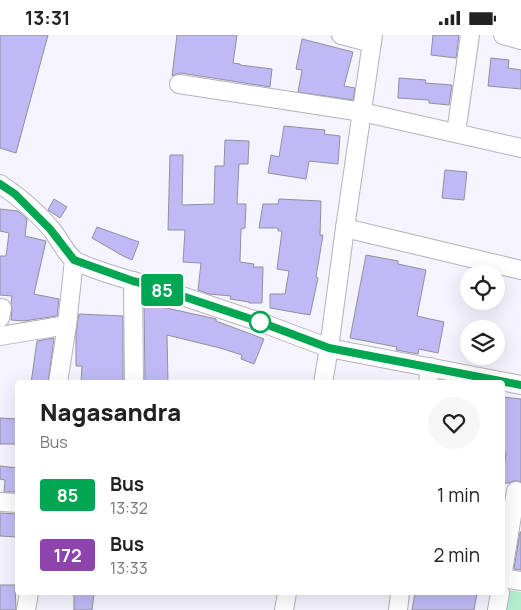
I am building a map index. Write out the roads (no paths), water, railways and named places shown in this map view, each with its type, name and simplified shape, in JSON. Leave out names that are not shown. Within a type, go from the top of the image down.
[{"type":"street","points":[[324,380],[372,39],[341,35]]},
{"type":"street","points":[[456,133],[470,35]]},
{"type":"street","points":[[502,35],[521,40]]},
{"type":"street","points":[[179,84],[362,111],[521,148]]},
{"type":"street","points":[[0,184],[15,194],[50,229],[74,260],[260,322],[329,348],[429,375],[475,380]]},
{"type":"street","points":[[345,228],[521,270]]},
{"type":"street","points":[[58,380],[74,260]]},
{"type":"street","points":[[133,281],[134,380]]},
{"type":"street","points":[[0,336],[67,325]]},
{"type":"street","points":[[505,383],[521,385]]},
{"type":"street","points":[[505,554],[513,491]]},
{"type":"street","points":[[0,502],[15,503]]},
{"type":"street","points":[[505,578],[521,581]]},
{"type":"street","points":[[26,610],[29,595]]},
{"type":"street","points":[[284,610],[287,595]]},
{"type":"street","points":[[398,610],[400,595]]},
{"type":"street","points":[[497,610],[500,595]]}]
